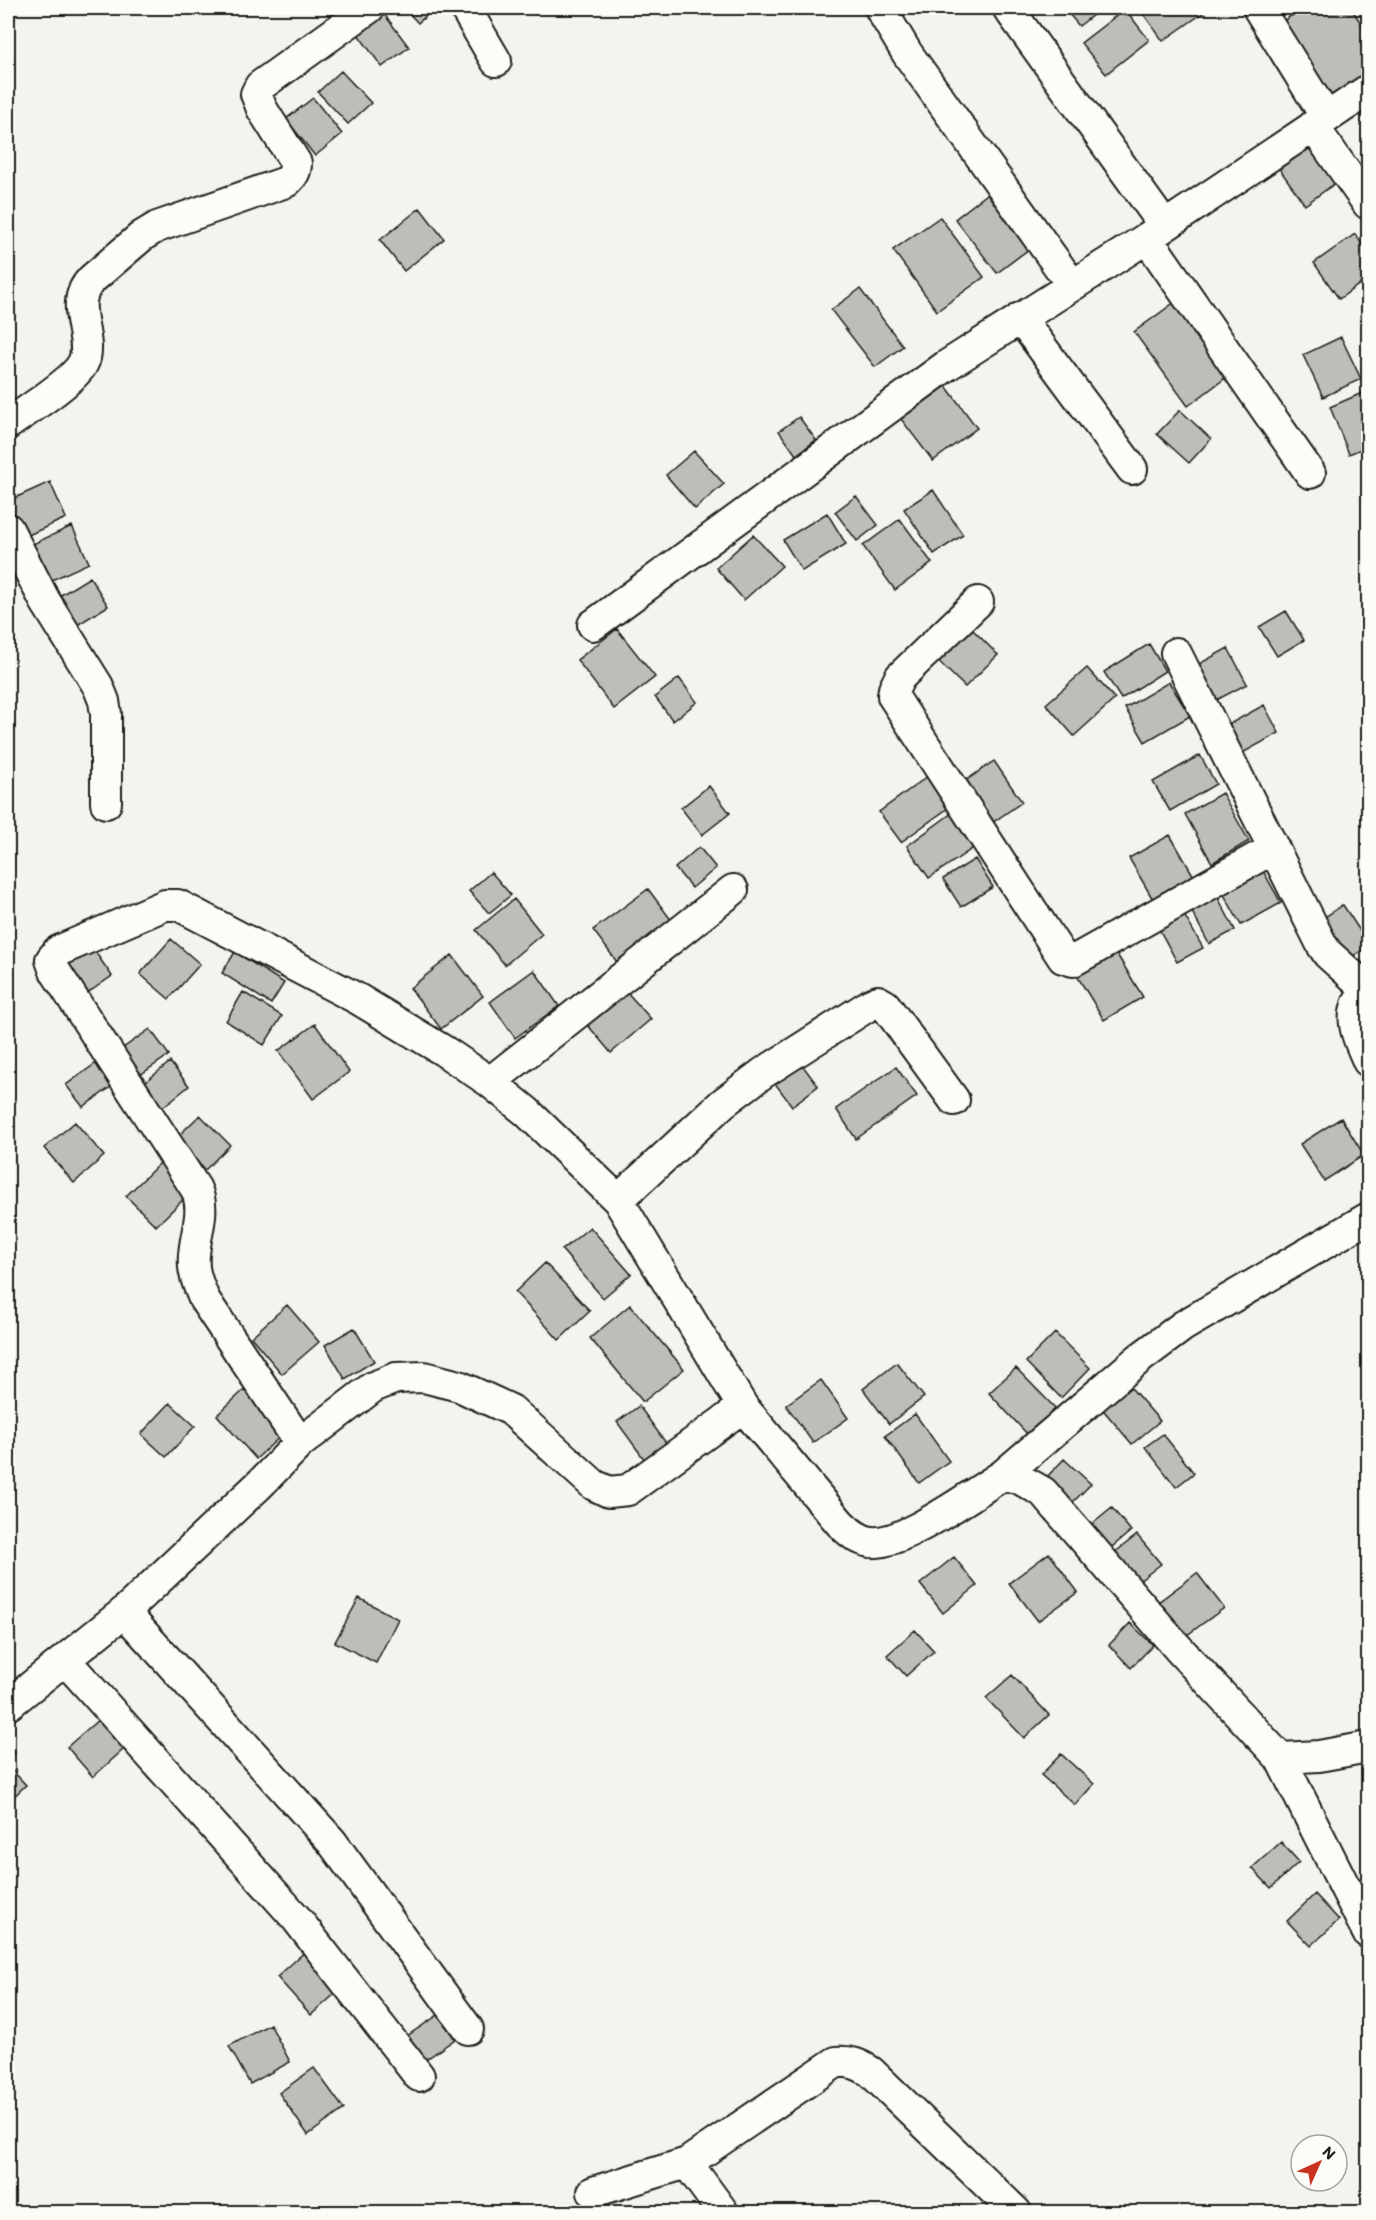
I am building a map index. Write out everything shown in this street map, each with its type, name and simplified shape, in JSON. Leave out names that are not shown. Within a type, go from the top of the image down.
[{"type":"street","points":[[8,424],[66,381],[83,364],[85,347],[82,290],[92,279],[149,231],[286,182],[293,176],[296,163],[262,109],[256,94],[260,86],[369,8]]},
{"type":"street","points":[[465,8],[496,61]]},
{"type":"street","points":[[880,8],[908,53],[1072,285]]},
{"type":"street","points":[[1008,8],[1156,231],[1310,473]]},
{"type":"street","points":[[1258,8],[1319,121],[1368,204]]},
{"type":"street","points":[[593,625],[936,373],[1368,90]]},
{"type":"street","points":[[1020,318],[1132,469]]},
{"type":"street","points":[[8,529],[45,601],[98,686],[104,701],[106,803]]},
{"type":"street","points":[[978,602],[900,677],[894,688],[893,696],[1063,958],[1073,961],[1274,848]]},
{"type":"street","points":[[1176,653],[1328,954],[1368,988],[1356,1003],[1353,1020],[1368,1061]]},
{"type":"street","points":[[490,1082],[733,890]]},
{"type":"street","points":[[300,1443],[204,1299],[196,1280],[193,1265],[201,1210],[201,1199],[196,1189],[55,971],[51,960],[58,951],[165,905],[178,905],[358,999],[444,1051],[490,1082],[527,1112],[618,1200],[743,1407],[851,1535],[872,1542],[907,1534],[1003,1475],[1140,1359],[1183,1326],[1368,1218]]},
{"type":"street","points":[[618,1200],[723,1103],[763,1073],[878,1001],[885,1005],[954,1100]]},
{"type":"street","points":[[8,1705],[66,1661],[124,1612],[259,1485],[300,1443],[373,1387],[396,1378],[424,1377],[459,1386],[510,1410],[594,1485],[609,1492],[628,1490],[743,1407]]},
{"type":"street","points":[[1003,1475],[1018,1478],[1043,1492],[1178,1648],[1280,1758],[1368,1933]]},
{"type":"street","points":[[124,1612],[332,1842],[468,2029]]},
{"type":"street","points":[[66,1661],[237,1849],[296,1918],[419,2076]]},
{"type":"street","points":[[1280,1758],[1319,1756],[1368,1747]]},
{"type":"street","points":[[593,2192],[687,2163],[836,2062],[849,2061],[871,2072],[1016,2212]]},
{"type":"street","points":[[687,2163],[723,2212]]},
{"type":"building","points":[[404,8],[435,8],[418,23]]},
{"type":"building","points":[[1064,8],[1102,8],[1079,26]]},
{"type":"building","points":[[1139,8],[1210,8],[1163,41]]},
{"type":"building","points":[[1303,8],[1351,8],[1368,34],[1368,71],[1327,99],[1277,25]]},
{"type":"building","points":[[1125,9],[1149,40],[1106,74],[1081,43]]},
{"type":"building","points":[[381,10],[409,47],[382,67],[354,29]]},
{"type":"building","points":[[341,71],[371,103],[348,124],[318,92]]},
{"type":"building","points":[[313,98],[342,134],[315,156],[286,119]]},
{"type":"building","points":[[1312,143],[1338,181],[1305,205],[1278,167]]},
{"type":"building","points":[[991,191],[1033,246],[997,273],[955,219]]},
{"type":"building","points":[[420,208],[444,239],[404,271],[380,240]]},
{"type":"building","points":[[940,217],[984,277],[937,311],[893,250]]},
{"type":"building","points":[[1355,234],[1368,253],[1368,278],[1339,299],[1314,263]]},
{"type":"building","points":[[860,289],[903,346],[875,367],[831,310]]},
{"type":"building","points":[[1179,299],[1232,373],[1188,406],[1134,332]]},
{"type":"building","points":[[1341,337],[1361,379],[1323,397],[1303,355]]},
{"type":"building","points":[[946,386],[977,428],[933,461],[901,419]]},
{"type":"building","points":[[1367,391],[1368,446],[1349,454],[1330,407]]},
{"type":"building","points":[[1180,410],[1211,439],[1189,463],[1157,434]]},
{"type":"building","points":[[799,417],[816,440],[796,455],[779,431]]},
{"type":"building","points":[[694,451],[724,484],[695,509],[666,475]]},
{"type":"building","points":[[50,482],[66,518],[24,537],[8,501]]},
{"type":"building","points":[[933,490],[963,535],[934,554],[904,509]]},
{"type":"building","points":[[856,496],[878,525],[857,541],[835,512]]},
{"type":"building","points":[[827,513],[846,544],[802,571],[783,540]]},
{"type":"building","points":[[900,519],[932,563],[895,590],[863,546]]},
{"type":"building","points":[[72,526],[89,563],[41,585],[24,548]]},
{"type":"building","points":[[753,535],[782,566],[744,600],[716,568]]},
{"type":"building","points":[[90,577],[108,606],[74,627],[56,598]]},
{"type":"building","points":[[1286,611],[1304,640],[1277,656],[1259,627]]},
{"type":"building","points":[[967,624],[998,655],[965,687],[934,657]]},
{"type":"building","points":[[617,629],[655,677],[614,709],[577,660]]},
{"type":"building","points":[[1149,644],[1165,671],[1121,699],[1104,672]]},
{"type":"building","points":[[1228,648],[1247,684],[1209,704],[1190,669]]},
{"type":"building","points":[[1087,668],[1115,699],[1074,736],[1046,704]]},
{"type":"building","points":[[679,678],[697,702],[673,721],[655,697]]},
{"type":"building","points":[[1169,682],[1190,716],[1145,742],[1125,708]]},
{"type":"building","points":[[1264,705],[1279,733],[1239,755],[1224,727]]},
{"type":"building","points":[[1200,755],[1216,784],[1170,811],[1153,782]]},
{"type":"building","points":[[994,761],[1022,802],[989,825],[961,784]]},
{"type":"building","points":[[928,776],[951,806],[901,842],[879,812]]},
{"type":"building","points":[[709,786],[730,813],[702,835],[681,808]]},
{"type":"building","points":[[1222,793],[1249,841],[1212,863],[1185,814]]},
{"type":"building","points":[[952,813],[976,846],[929,878],[907,846]]},
{"type":"building","points":[[1170,835],[1196,880],[1155,903],[1129,858]]},
{"type":"building","points":[[699,847],[716,868],[692,888],[675,868]]},
{"type":"building","points":[[975,859],[993,887],[961,907],[943,879]]},
{"type":"building","points":[[1262,869],[1281,903],[1241,925],[1222,891]]},
{"type":"building","points":[[491,872],[511,895],[489,913],[469,891]]},
{"type":"building","points":[[648,889],[675,925],[620,966],[593,930]]},
{"type":"building","points":[[1216,894],[1235,930],[1209,944],[1190,908]]},
{"type":"building","points":[[514,899],[542,934],[505,965],[476,930]]},
{"type":"building","points":[[1343,905],[1368,946],[1343,963],[1316,923]]},
{"type":"building","points":[[1183,913],[1203,948],[1177,962],[1158,927]]},
{"type":"building","points":[[171,939],[200,964],[169,999],[140,974]]},
{"type":"building","points":[[89,943],[112,976],[82,997],[59,963]]},
{"type":"building","points":[[1110,943],[1143,997],[1104,1020],[1071,966]]},
{"type":"building","points":[[235,952],[284,983],[271,1004],[222,973]]},
{"type":"building","points":[[452,955],[483,996],[441,1029],[410,988]]},
{"type":"building","points":[[534,970],[559,1006],[515,1038],[490,1002]]},
{"type":"building","points":[[625,990],[651,1019],[611,1053],[586,1023]]},
{"type":"building","points":[[243,992],[282,1016],[264,1045],[226,1021]]},
{"type":"building","points":[[315,1024],[349,1072],[313,1099],[278,1051]]},
{"type":"building","points":[[150,1029],[169,1055],[137,1077],[119,1051]]},
{"type":"building","points":[[797,1058],[818,1086],[792,1106],[771,1078]]},
{"type":"building","points":[[99,1061],[115,1084],[83,1107],[66,1085]]},
{"type":"building","points":[[170,1062],[189,1086],[158,1111],[139,1087]]},
{"type":"building","points":[[896,1067],[917,1096],[856,1139],[836,1109]]},
{"type":"building","points":[[200,1115],[230,1145],[205,1170],[175,1139]]},
{"type":"building","points":[[1341,1118],[1364,1155],[1324,1181],[1300,1144]]},
{"type":"building","points":[[75,1122],[104,1156],[74,1183],[44,1148]]},
{"type":"building","points":[[161,1162],[191,1192],[156,1226],[126,1196]]},
{"type":"building","points":[[590,1227],[631,1274],[603,1298],[562,1250]]},
{"type":"building","points":[[545,1263],[590,1311],[559,1340],[515,1292]]},
{"type":"building","points":[[287,1305],[319,1342],[282,1374],[251,1337]]},
{"type":"building","points":[[630,1305],[684,1369],[643,1402],[590,1338]]},
{"type":"building","points":[[354,1328],[374,1361],[345,1379],[325,1345]]},
{"type":"building","points":[[1055,1333],[1090,1368],[1061,1398],[1026,1362]]},
{"type":"building","points":[[897,1363],[924,1397],[889,1424],[863,1389]]},
{"type":"building","points":[[1016,1368],[1058,1411],[1030,1437],[989,1393]]},
{"type":"building","points":[[821,1380],[848,1418],[813,1443],[786,1405]]},
{"type":"building","points":[[1126,1382],[1160,1421],[1132,1444],[1099,1405]]},
{"type":"building","points":[[244,1390],[284,1433],[256,1459],[217,1415]]},
{"type":"building","points":[[170,1403],[195,1426],[166,1457],[141,1434]]},
{"type":"building","points":[[639,1406],[669,1447],[647,1463],[617,1422]]},
{"type":"building","points":[[915,1414],[949,1461],[919,1483],[885,1436]]},
{"type":"building","points":[[1163,1434],[1194,1473],[1176,1487],[1145,1447]]},
{"type":"building","points":[[1064,1459],[1091,1484],[1066,1509],[1040,1484]]},
{"type":"building","points":[[1112,1508],[1131,1531],[1106,1552],[1086,1529]]},
{"type":"building","points":[[1137,1535],[1161,1564],[1138,1582],[1114,1553]]},
{"type":"building","points":[[1049,1553],[1078,1592],[1038,1621],[1009,1583]]},
{"type":"building","points":[[954,1557],[977,1586],[943,1613],[920,1584]]},
{"type":"building","points":[[1197,1573],[1224,1608],[1183,1638],[1157,1603]]},
{"type":"building","points":[[359,1598],[398,1619],[376,1663],[335,1642]]},
{"type":"building","points":[[1130,1623],[1153,1645],[1131,1668],[1109,1645]]},
{"type":"building","points":[[915,1630],[934,1651],[906,1676],[887,1655]]},
{"type":"building","points":[[1012,1675],[1049,1715],[1024,1738],[986,1698]]},
{"type":"building","points":[[99,1719],[125,1748],[93,1777],[67,1747]]},
{"type":"building","points":[[8,1744],[15,1753],[8,1760]]},
{"type":"building","points":[[1061,1754],[1094,1784],[1075,1805],[1041,1775]]},
{"type":"building","points":[[8,1766],[26,1785],[8,1802]]},
{"type":"building","points":[[1281,1842],[1299,1862],[1271,1888],[1252,1868]]},
{"type":"building","points":[[1315,1894],[1339,1920],[1311,1946],[1287,1921]]},
{"type":"building","points":[[309,1948],[344,1986],[311,2015],[277,1977]]},
{"type":"building","points":[[438,2015],[455,2039],[421,2063],[404,2038]]},
{"type":"building","points":[[270,2024],[290,2062],[250,2084],[229,2046]]},
{"type":"building","points":[[314,2068],[344,2109],[308,2135],[279,2093]]}]
